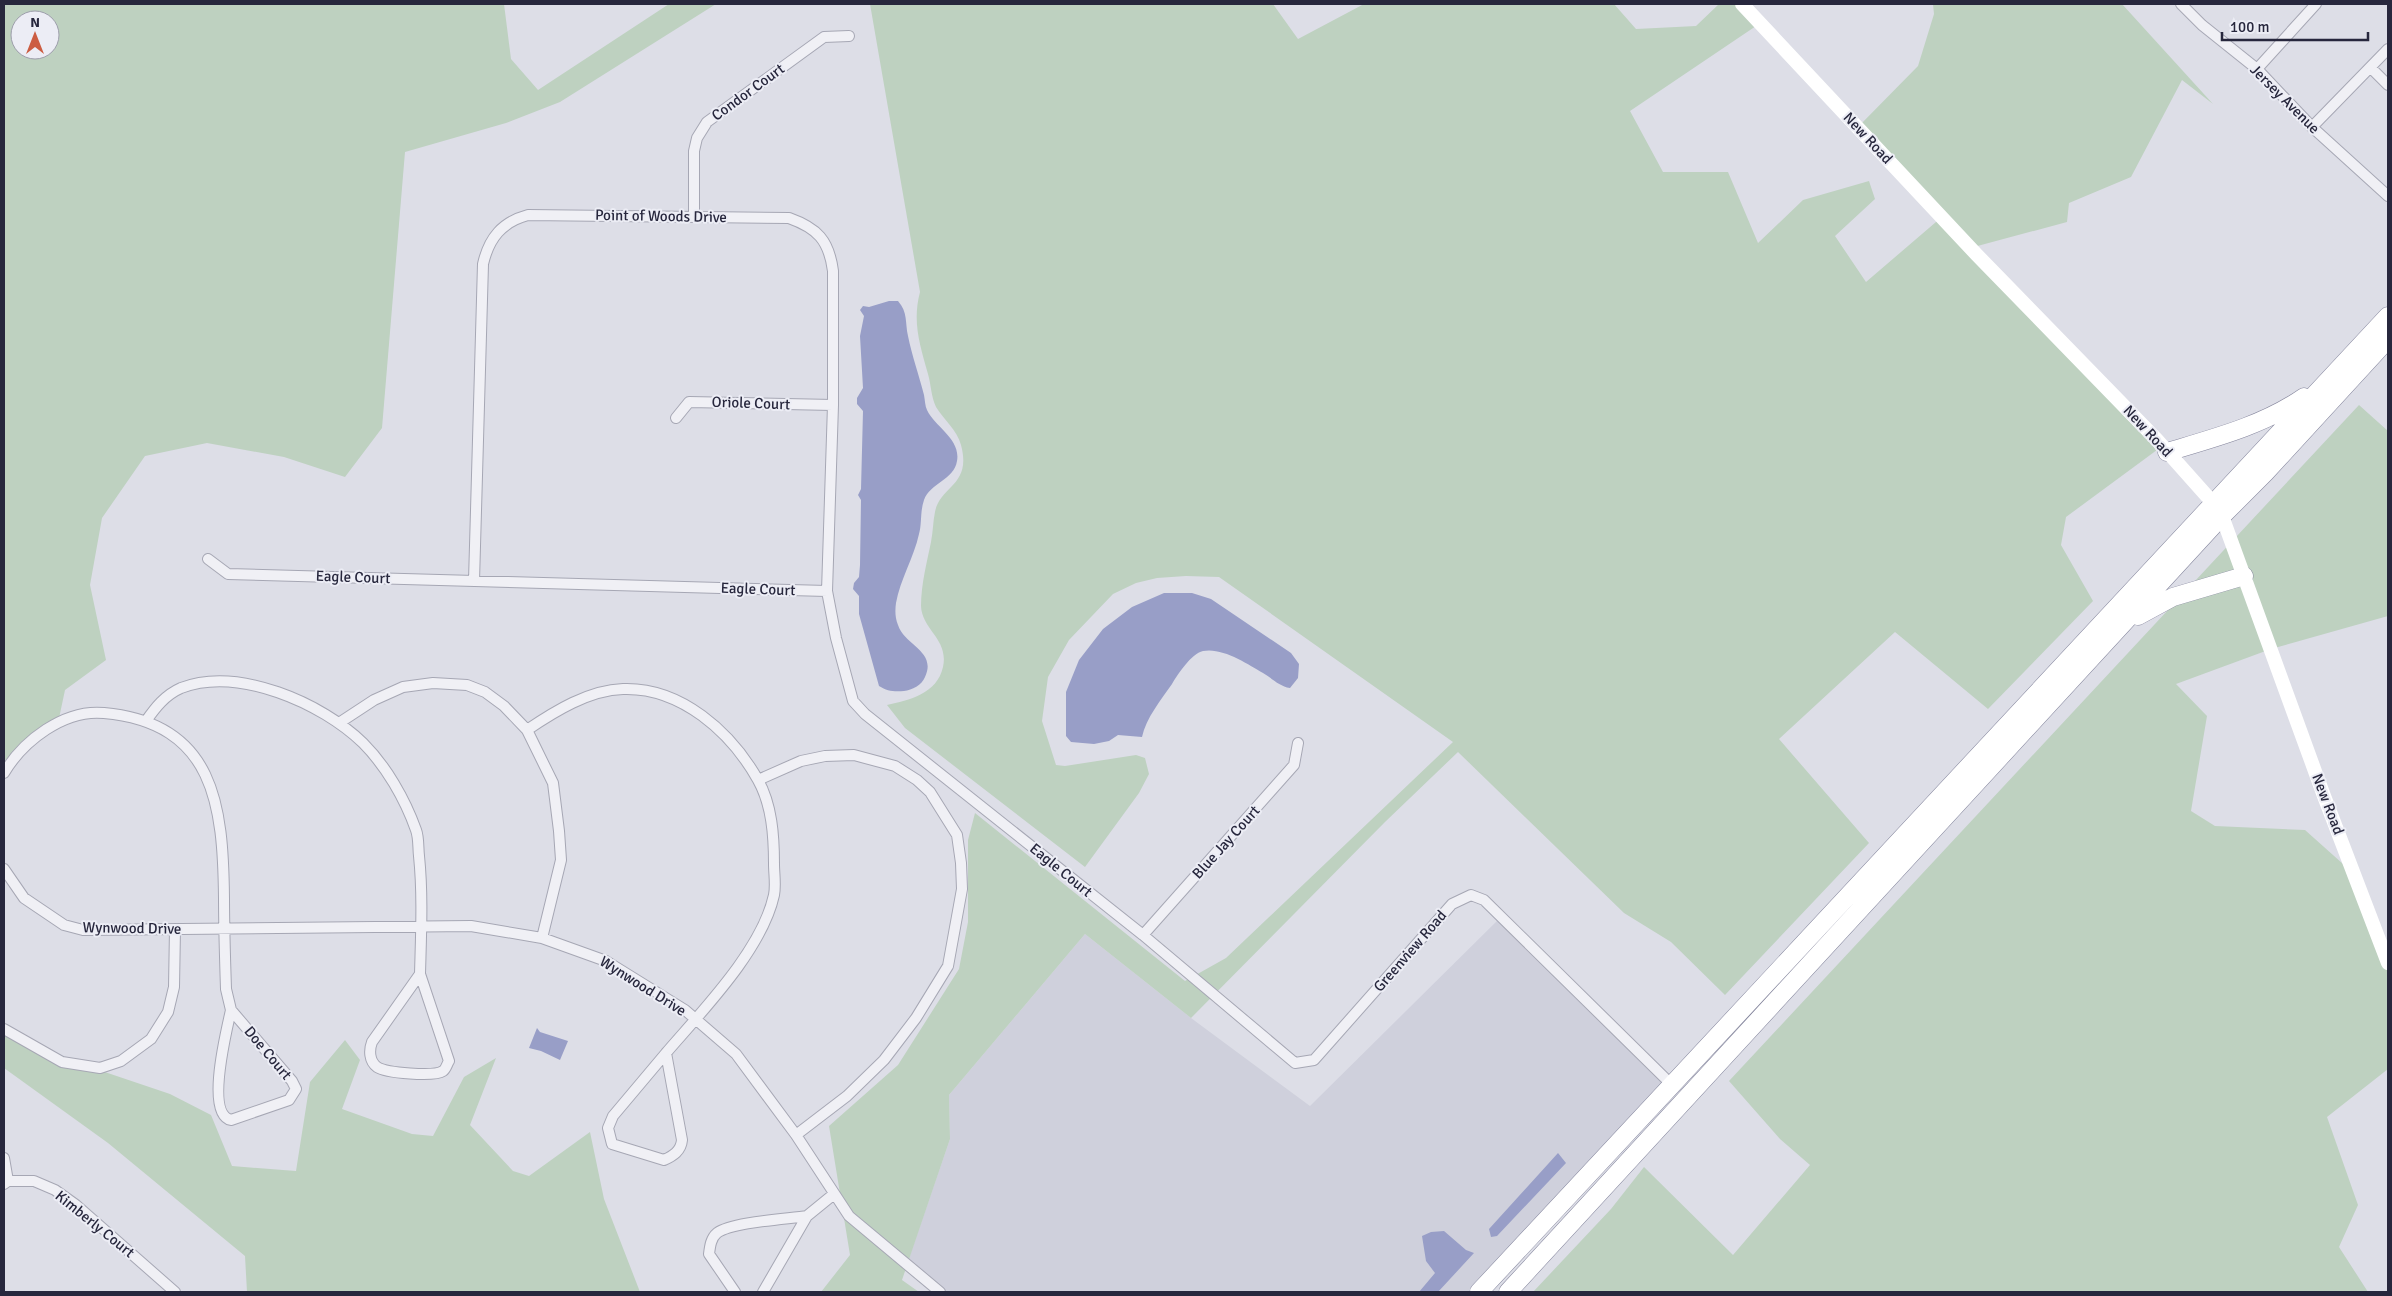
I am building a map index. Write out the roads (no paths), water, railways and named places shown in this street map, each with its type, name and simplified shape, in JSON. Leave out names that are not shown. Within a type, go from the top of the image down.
[{"type":"highway","points":[[1515,1289],[2114,634],[2329,379],[2388,316]]},
{"type":"highway","points":[[1480,1292],[1672,1085],[2218,510],[2388,339]]},
{"type":"highway","points":[[2167,452],[2275,415],[2329,379]]},
{"type":"highway","points":[[2114,634],[2142,612],[2173,597],[2244,576]]},
{"type":"street","name":"New Road","points":[[1742,4],[1977,255],[2167,452],[2218,510],[2388,963]]},
{"type":"street","name":"Jersey Avenue","points":[[2181,4],[2202,25],[2258,69],[2312,127],[2388,196]]},
{"type":"street","points":[[2258,69],[2316,4]]},
{"type":"street","name":"Condor Court","points":[[694,217],[694,151],[697,138],[707,122],[824,37],[849,36]]},
{"type":"street","points":[[2312,127],[2388,49]]},
{"type":"street","points":[[2371,68],[2388,84]]},
{"type":"street","name":"Point of Woods Drive","points":[[474,581],[483,264],[486,249],[501,227],[514,218],[528,215],[789,218],[817,231],[831,255],[833,271],[833,405],[827,591]]},
{"type":"street","name":"Oriole Court","points":[[676,418],[689,402],[833,405]]},
{"type":"street","name":"Eagle Court","points":[[208,559],[228,574],[827,591],[836,638],[853,701],[865,714],[1143,935]]},
{"type":"street","points":[[146,721],[157,705],[181,688],[210,682],[238,684],[290,696],[308,704],[339,723],[364,744],[392,780],[416,831],[420,869],[420,974],[449,1061],[442,1071],[434,1074],[385,1070],[377,1066],[369,1050],[372,1042],[420,974]]},
{"type":"street","points":[[339,723],[374,700],[403,687],[433,683],[468,685],[485,692],[504,706],[527,730],[553,783],[559,831],[561,860],[542,938]]},
{"type":"street","points":[[527,730],[551,714],[595,693],[624,689],[658,692],[693,708],[730,740],[758,780],[768,808],[774,837],[774,894],[750,950],[695,1019],[666,1053],[613,1116],[608,1128],[612,1144],[664,1160],[677,1153],[682,1146],[666,1053]]},
{"type":"street","points":[[4,773],[12,760],[27,744],[58,723],[79,716],[106,713],[146,721],[168,732],[180,741],[203,768],[213,789],[218,808],[224,853],[224,928]]},
{"type":"street","name":"Blue Jay Court","points":[[1143,935],[1294,765],[1298,743]]},
{"type":"street","points":[[758,780],[801,761],[825,756],[854,755],[895,766],[917,780],[930,792],[957,834],[961,862],[962,889],[948,966],[916,1018],[884,1060],[847,1096],[796,1135]]},
{"type":"street","name":"Wynwood Drive","points":[[4,869],[24,898],[64,925],[96,931],[421,925],[495,929],[542,938],[606,960],[685,1010],[736,1054],[796,1135],[849,1216],[940,1292]]},
{"type":"street","name":"Greenview Road","points":[[1143,935],[1288,1058],[1296,1063],[1304,1063],[1314,1060],[1452,904],[1471,895],[1479,897],[1672,1085]]},
{"type":"street","name":"Doe Court","points":[[224,928],[226,989],[231,1010],[218,1084],[221,1112],[227,1119],[231,1120],[289,1100],[296,1089],[292,1081],[231,1010]]},
{"type":"street","points":[[4,1029],[62,1062],[100,1068],[121,1061],[151,1038],[168,1012],[174,987],[175,929]]},
{"type":"street","points":[[4,1158],[6,1183]]},
{"type":"street","name":"Kimberly Court","points":[[6,1183],[34,1181],[55,1190],[76,1205],[175,1292]]},
{"type":"street","points":[[763,1292],[807,1216],[834,1194]]},
{"type":"street","points":[[735,1292],[709,1254],[710,1242],[717,1233],[732,1226],[807,1216]]},
{"type":"water","points":[[889,301],[898,301],[903,309],[927,410],[951,440],[957,453],[957,461],[951,473],[931,489],[924,500],[917,543],[898,594],[895,611],[898,625],[907,638],[924,655],[928,668],[924,680],[919,685],[910,690],[900,691],[888,690],[879,686],[859,614],[859,596],[853,589],[854,583],[859,577],[860,565],[861,500],[858,495],[861,489],[863,411],[857,404],[857,398],[863,388],[860,336],[864,316],[860,310],[863,306],[869,307]]},
{"type":"water","points":[[1164,593],[1192,593],[1211,599],[1291,653],[1299,664],[1298,678],[1290,688],[1286,687],[1234,657],[1218,651],[1203,651],[1194,656],[1181,670],[1150,716],[1142,737],[1118,735],[1109,741],[1094,744],[1071,742],[1066,736],[1066,692],[1079,660],[1103,629],[1132,607]]},
{"type":"water","points":[[537,1028],[540,1032],[568,1041],[560,1060],[541,1051],[529,1048]]},
{"type":"water","points":[[1558,1153],[1566,1163],[1497,1236],[1491,1237],[1489,1229]]},
{"type":"water","points":[[1444,1231],[1466,1250],[1474,1253],[1438,1292],[1419,1292],[1435,1273],[1426,1261],[1422,1236],[1431,1232]]}]
